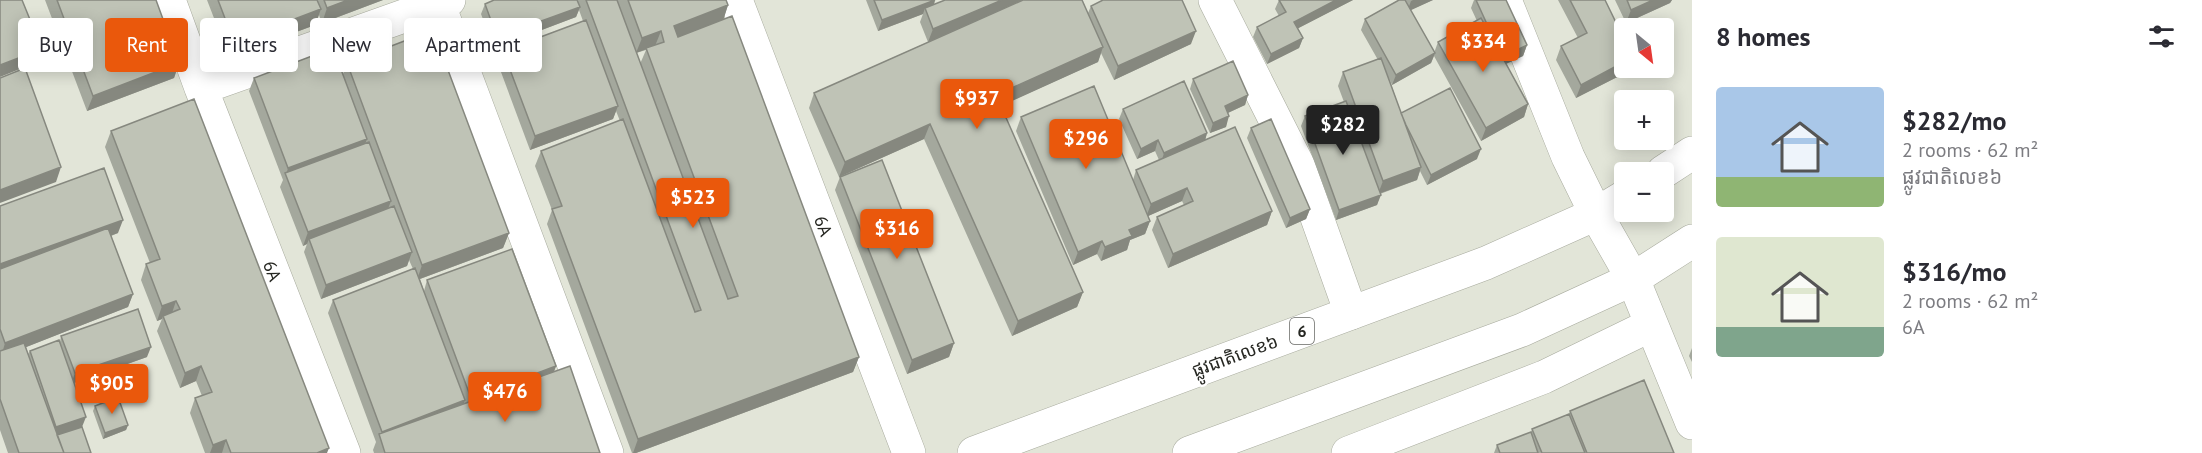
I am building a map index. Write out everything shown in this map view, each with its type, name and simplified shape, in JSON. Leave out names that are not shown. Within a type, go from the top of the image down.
[{"type":"street","name":"6A","points":[[169,0],[201,88],[344,453]]},
{"type":"street","name":"6A","points":[[736,0],[909,453]]},
{"type":"street","points":[[1215,0],[1299,167],[1351,313]]},
{"type":"street","points":[[1506,0],[1568,158],[1596,214],[1633,279],[1692,423]]},
{"type":"street","points":[[201,88],[441,1],[607,453]]},
{"type":"street","points":[[1674,165],[1692,153]]},
{"type":"street","name":"ផ្លូវជាតិលេខ៦","points":[[974,453],[1486,263],[1596,214],[1614,203]]},
{"type":"street","points":[[1189,453],[1522,330],[1633,279],[1692,241]]},
{"type":"street","points":[[1348,453],[1544,377],[1651,325]]},
{"type":"building","points":[[0,0],[22,0],[29,18],[18,18],[18,58],[0,65]]},
{"type":"building","points":[[57,0],[156,0],[163,18],[105,18],[105,72],[156,72],[93,96],[84,72],[93,72],[93,18],[64,18]]},
{"type":"building","points":[[218,0],[317,0],[321,9],[297,18],[225,18]]},
{"type":"building","points":[[324,0],[348,0],[327,8]]},
{"type":"building","points":[[494,0],[577,0],[580,7],[542,21],[542,18],[490,18],[485,4]]},
{"type":"building","points":[[586,0],[617,0],[728,299],[738,296],[646,48],[664,42],[661,31],[642,38],[628,0],[726,0],[728,5],[674,26],[678,37],[732,16],[859,357],[638,439],[552,209],[562,206],[541,151],[623,119],[695,312],[701,310]]},
{"type":"building","points":[[874,0],[935,0],[882,20]]},
{"type":"building","points":[[945,0],[1002,0],[933,29],[925,8]]},
{"type":"building","points":[[1023,0],[1082,0],[1103,47],[996,95],[1083,292],[1018,321],[930,124],[845,162],[814,93]]},
{"type":"building","points":[[1103,0],[1182,0],[1196,31],[1118,66],[1091,6]]},
{"type":"building","points":[[1279,0],[1336,0],[1294,22],[1303,38],[1271,54],[1257,27],[1286,12]]},
{"type":"building","points":[[1399,0],[1405,0],[1435,53],[1396,75],[1365,19]]},
{"type":"building","points":[[1476,0],[1506,0],[1527,45],[1502,57]]},
{"type":"building","points":[[1570,0],[1605,0],[1614,18],[1614,67],[1581,85],[1561,46],[1587,33]]},
{"type":"building","points":[[1627,0],[1653,0],[1631,10]]},
{"type":"building","points":[[1481,18],[1528,104],[1486,128],[1438,42]]},
{"type":"building","points":[[586,20],[618,106],[535,136],[511,72],[542,72],[542,36]]},
{"type":"building","points":[[404,41],[404,72],[449,72],[509,233],[422,265],[350,72],[392,72],[392,46]]},
{"type":"building","points":[[310,57],[310,72],[342,72],[367,139],[288,168],[254,78],[270,72],[298,72],[298,61]]},
{"type":"building","points":[[1381,58],[1421,167],[1383,181],[1343,72]]},
{"type":"building","points":[[1233,61],[1248,95],[1225,106],[1229,116],[1213,123],[1193,79]]},
{"type":"building","points":[[18,71],[26,72],[61,167],[0,190],[0,78]]},
{"type":"building","points":[[1184,81],[1207,133],[1164,153],[1158,140],[1141,149],[1123,109]]},
{"type":"building","points":[[1094,86],[1150,221],[1129,230],[1132,236],[1105,247],[1102,241],[1078,252],[1021,117]]},
{"type":"building","points":[[1450,88],[1481,149],[1431,175],[1401,113]]},
{"type":"building","points":[[194,99],[329,448],[317,453],[231,453],[226,440],[213,445],[195,398],[212,392],[201,366],[185,373],[163,316],[180,309],[176,301],[162,306],[146,264],[160,259],[111,131]]},
{"type":"building","points":[[1346,101],[1381,195],[1339,210],[1305,116]]},
{"type":"building","points":[[1271,119],[1310,209],[1290,218],[1251,128]]},
{"type":"building","points":[[1235,127],[1272,211],[1173,254],[1157,217],[1193,201],[1187,188],[1151,204],[1136,170]]},
{"type":"building","points":[[369,142],[391,201],[308,232],[285,173]]},
{"type":"building","points":[[882,160],[954,343],[912,360],[840,177]]},
{"type":"building","points":[[104,168],[123,220],[0,264],[0,206]]},
{"type":"building","points":[[394,206],[412,252],[326,285],[309,239]]},
{"type":"building","points":[[108,228],[133,294],[5,343],[0,329],[0,269]]},
{"type":"building","points":[[512,249],[556,366],[471,398],[427,280]]},
{"type":"building","points":[[415,268],[465,400],[382,432],[333,300]]},
{"type":"building","points":[[138,309],[151,347],[75,373],[61,336]]},
{"type":"building","points":[[59,340],[86,417],[56,427],[30,351]]},
{"type":"building","points":[[24,343],[64,453],[19,453],[0,399],[0,351]]},
{"type":"building","points":[[570,366],[600,453],[385,453],[379,434]]},
{"type":"building","points":[[1644,380],[1674,453],[1587,453],[1570,411]]},
{"type":"building","points":[[118,397],[128,425],[105,433],[95,406]]},
{"type":"building","points":[[1569,414],[1585,453],[1542,453],[1532,429]]},
{"type":"building","points":[[82,427],[91,453],[64,453],[57,435]]},
{"type":"building","points":[[1531,432],[1538,453],[1500,453],[1497,445]]}]
